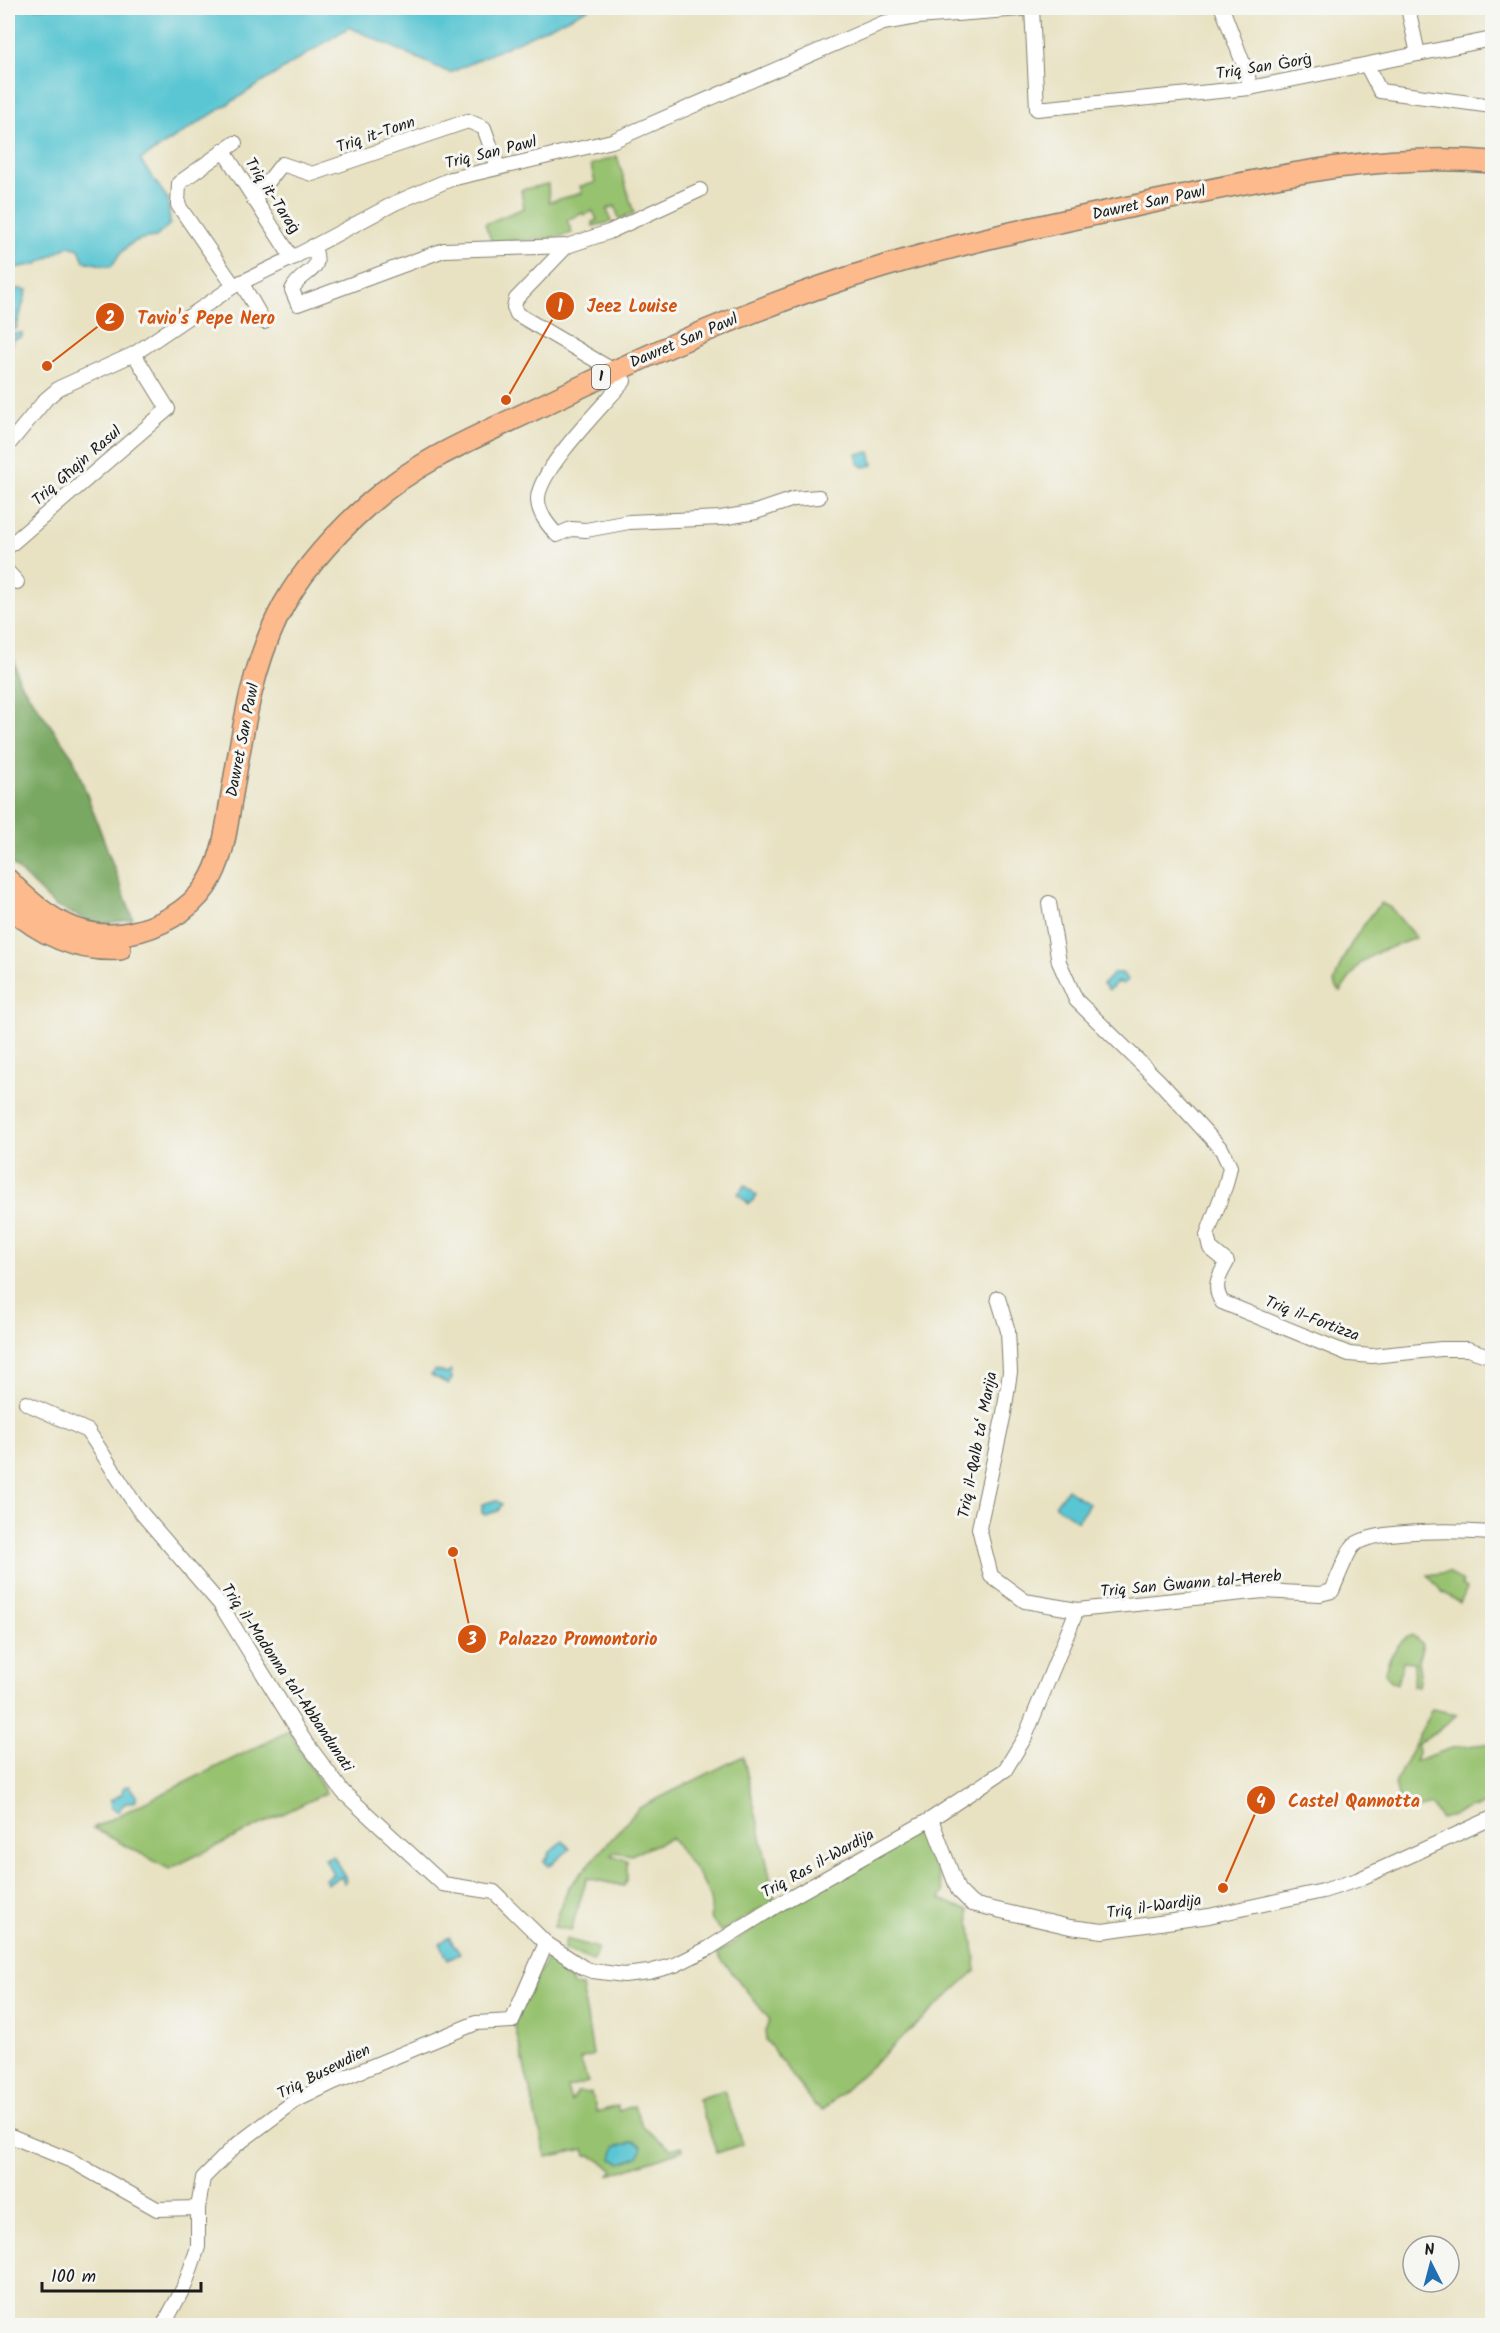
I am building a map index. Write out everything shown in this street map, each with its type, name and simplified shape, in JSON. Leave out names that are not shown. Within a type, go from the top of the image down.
[{"type":"highway","name":"Dawret San Pawl","points":[[8,905],[54,938],[84,947],[118,949],[141,946],[163,938],[183,926],[215,895],[236,853],[261,701],[287,627],[332,560],[381,511],[447,467],[729,320],[829,284],[943,250],[1075,218],[1294,172],[1337,167],[1469,160],[1492,162]]},
{"type":"highway","name":"Dawret San Pawl","points":[[8,880],[23,897],[61,925],[101,935],[137,932],[157,925],[174,915],[204,889],[216,868],[224,839],[250,692],[277,618],[327,545],[372,501],[409,473],[619,376],[834,295],[1018,245],[1339,180],[1468,174],[1492,176]]},
{"type":"street","name":"Triq San Ġorġ","points":[[1033,8],[1037,109],[1250,88],[1492,39]]},
{"type":"street","name":"Triq San Pawl","points":[[8,445],[46,399],[59,388],[134,354],[238,284],[395,203],[451,179],[612,141],[883,23],[969,10],[1033,8]]},
{"type":"street","points":[[1222,8],[1248,76],[1250,88]]},
{"type":"street","points":[[1408,8],[1418,54]]},
{"type":"street","points":[[1367,66],[1380,91],[1492,106]]},
{"type":"street","name":"Triq it-Tonn","points":[[254,200],[282,164],[312,174],[468,121],[484,128],[498,168]]},
{"type":"street","name":"Triq it-Taraġ","points":[[238,284],[178,205],[179,183],[229,147],[254,200],[292,258]]},
{"type":"street","points":[[313,246],[318,258],[316,266],[295,283],[292,290],[298,304],[444,250],[567,246],[609,232],[700,190]]},
{"type":"street","points":[[567,246],[516,299],[514,307],[517,314],[619,376],[539,490],[538,501],[545,521],[557,535],[571,529],[586,530],[629,522],[721,518],[756,512],[794,499],[819,497]]},
{"type":"street","points":[[238,284],[264,322]]},
{"type":"street","name":"Triq Għajn Rasul","points":[[8,547],[168,409],[134,354]]},
{"type":"street","name":"Triq il-Fortizza","points":[[1049,903],[1059,962],[1076,1000],[1159,1081],[1222,1149],[1230,1167],[1207,1235],[1210,1248],[1227,1262],[1216,1285],[1216,1293],[1222,1302],[1349,1354],[1372,1356],[1441,1348],[1468,1349],[1492,1357]]},
{"type":"street","name":"Triq il-Qalb ta‘ Marija","points":[[998,1298],[1008,1331],[1010,1372],[1004,1413],[979,1528],[982,1542],[991,1576],[1025,1600],[1077,1610]]},
{"type":"street","name":"Triq il-Madonna tal-Abbandunati","points":[[26,1403],[88,1431],[138,1509],[220,1604],[304,1740],[343,1792],[443,1884],[494,1892]]},
{"type":"street","name":"Triq San Ġwann tal-Ħereb","points":[[1077,1610],[1263,1592],[1320,1594],[1332,1591],[1353,1546],[1370,1538],[1450,1530],[1492,1533]]},
{"type":"street","name":"Triq Ras il-Wardija","points":[[494,1892],[546,1942],[593,1971],[624,1975],[659,1970],[709,1948],[776,1906],[931,1819],[1005,1770],[1025,1737],[1077,1610]]},
{"type":"street","name":"Triq il-Wardija","points":[[931,1819],[958,1890],[972,1904],[1103,1931],[1209,1916],[1323,1891],[1357,1880],[1492,1818]]},
{"type":"street","name":"Triq Busewdien","points":[[163,2325],[185,2285],[198,2247],[200,2224],[198,2208],[203,2178],[216,2163],[295,2101],[416,2046],[476,2023],[512,2021],[546,1942]]},
{"type":"street","points":[[8,2135],[72,2161],[157,2209],[198,2208]]},
{"type":"green space","points":[[617,156],[634,213],[619,219],[615,206],[607,209],[611,222],[593,226],[592,222],[597,220],[593,211],[567,220],[572,233],[554,238],[492,242],[485,224],[524,208],[521,190],[548,184],[549,202],[582,193],[580,186],[595,183],[591,165]]},
{"type":"green space","points":[[8,635],[19,681],[73,757],[133,919],[98,925],[55,906],[8,860]]},
{"type":"green space","points":[[1381,903],[1391,908],[1416,938],[1378,952],[1361,962],[1340,992],[1334,983],[1342,961],[1360,931]]},
{"type":"green space","points":[[1448,1572],[1463,1582],[1461,1585],[1467,1589],[1460,1603],[1441,1591],[1428,1575]]},
{"type":"green space","points":[[1412,1635],[1423,1644],[1418,1661],[1420,1673],[1418,1687],[1413,1686],[1414,1662],[1403,1661],[1397,1684],[1391,1681],[1385,1672],[1395,1650],[1407,1637]]},
{"type":"green space","points":[[1432,1709],[1457,1714],[1446,1725],[1417,1744],[1418,1753],[1415,1761],[1452,1748],[1492,1743],[1488,1775],[1492,1801],[1441,1819],[1431,1805],[1402,1813],[1395,1783]]},
{"type":"green space","points":[[289,1731],[326,1793],[169,1869],[93,1828]]},
{"type":"green space","points":[[743,1756],[775,1900],[721,1932],[710,1918],[711,1908],[705,1886],[671,1838],[631,1855],[615,1852],[611,1855],[627,1860],[627,1877],[624,1886],[587,1878],[571,1930],[554,1927],[568,1888],[639,1808]]},
{"type":"green space","points":[[923,1832],[927,1838],[943,1892],[940,1899],[969,1911],[976,1970],[823,2110],[814,2105],[766,2040],[765,2031],[770,2020],[717,1954],[793,1902],[913,1833]]},
{"type":"green space","points":[[566,1939],[598,1948],[593,1961],[564,1949]]},
{"type":"green space","points":[[549,1953],[574,1986],[582,1986],[593,2055],[580,2059],[588,2082],[567,2088],[571,2102],[578,2092],[591,2093],[597,2112],[617,2106],[619,2111],[634,2106],[643,2127],[671,2149],[682,2146],[683,2150],[609,2175],[613,2169],[591,2155],[586,2156],[584,2149],[546,2157],[514,2023]]},
{"type":"green space","points":[[724,2090],[743,2144],[717,2153],[698,2099]]},
{"type":"water","points":[[8,8],[590,8],[450,73],[349,27],[140,160],[168,199],[170,224],[156,237],[141,239],[129,245],[111,267],[84,261],[79,249],[69,246],[37,264],[8,269]]},
{"type":"water","points":[[8,288],[27,290],[16,329],[11,330],[12,334],[22,333],[22,337],[13,339],[8,353]]},
{"type":"water","points":[[870,452],[873,465],[864,467],[858,463],[857,454]]},
{"type":"water","points":[[1114,973],[1122,973],[1128,980],[1124,984],[1117,982],[1109,990],[1103,984]]},
{"type":"water","points":[[745,1185],[757,1196],[749,1204],[738,1194]]},
{"type":"water","points":[[436,1370],[447,1374],[451,1371],[452,1379],[448,1384],[431,1375]]},
{"type":"water","points":[[1067,1489],[1089,1504],[1078,1521],[1055,1505]]},
{"type":"water","points":[[496,1500],[502,1504],[498,1511],[485,1515],[482,1513],[482,1504]]},
{"type":"water","points":[[129,1786],[136,1796],[136,1801],[124,1804],[118,1811],[111,1808],[110,1801],[122,1794],[123,1787]]},
{"type":"water","points":[[563,1841],[570,1849],[549,1866],[544,1861],[549,1856],[548,1854]]},
{"type":"water","points":[[333,1855],[347,1881],[344,1883],[341,1877],[327,1884],[325,1879],[333,1874],[325,1859]]},
{"type":"water","points":[[449,1937],[460,1954],[448,1960],[440,1943]]},
{"type":"water","points":[[634,2141],[642,2146],[638,2157],[621,2163],[612,2159],[615,2147]]},
{"type":"place","name":"Tavio's Pepe Nero","points":[[47,366]]},
{"type":"place","name":"Jeez Louise","points":[[506,400]]},
{"type":"place","name":"Palazzo Promontorio","points":[[453,1552]]},
{"type":"place","name":"Castel Qannotta","points":[[1223,1888]]}]
